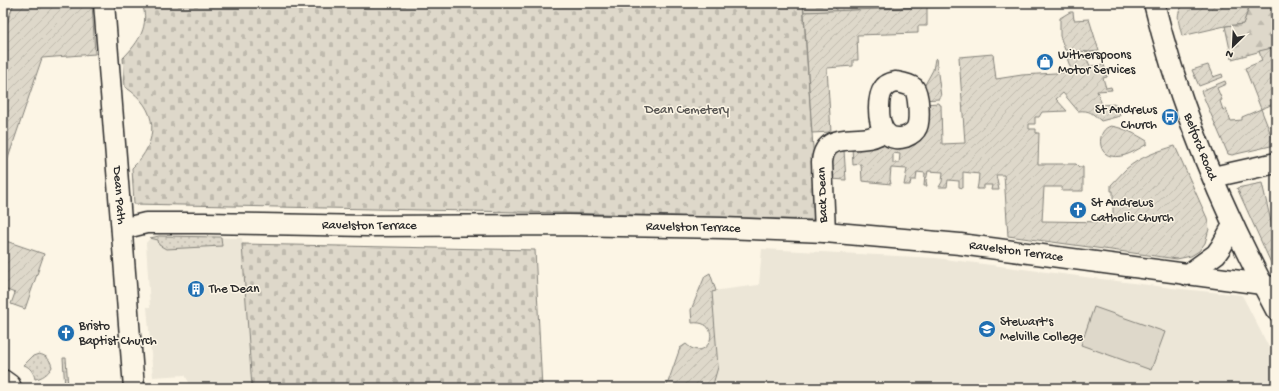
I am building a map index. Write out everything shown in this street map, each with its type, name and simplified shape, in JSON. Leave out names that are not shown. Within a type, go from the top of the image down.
[{"type":"street","name":"Dean Path","points":[[104,3],[134,388]]},
{"type":"street","name":"Belford Road","points":[[1154,3],[1173,76],[1222,175],[1233,225],[1240,241],[1269,287],[1276,310]]},
{"type":"street","name":"Back Dean","points":[[825,232],[822,162],[824,151],[832,143],[838,141],[871,138],[880,135],[883,131]]},
{"type":"street","points":[[1222,175],[1276,163]]},
{"type":"street","name":"Ravelston Terrace","points":[[122,229],[146,223],[205,223],[368,226],[723,228],[825,232],[960,244],[1269,287]]},
{"type":"street","points":[[1187,275],[1216,254],[1233,225]]},
{"type":"street","points":[[3,380],[10,385],[11,388]]},
{"type":"shaded area","points":[[159,236],[242,238],[252,388],[192,388],[185,375],[153,377],[147,307],[150,307],[146,243],[150,238]]},
{"type":"shaded area","name":"Stewart's Melville College","points":[[762,249],[936,258],[1172,288],[1241,295],[1276,361],[1276,388],[712,388],[718,367],[712,291],[759,285]]},
{"type":"green space","points":[[7,3],[92,3],[95,54],[42,58],[3,173],[3,35],[13,5]]},
{"type":"green space","name":"Dean Cemetery","points":[[142,3],[803,3],[818,220],[134,204],[132,168],[148,147],[152,126],[150,115],[144,105],[136,95],[125,87],[123,58],[134,46],[142,33],[145,19]]},
{"type":"green space","points":[[803,3],[835,3],[836,11],[804,12]]},
{"type":"green space","points":[[875,3],[1048,3],[836,11],[835,5]]},
{"type":"green space","points":[[1185,3],[1243,3],[1249,7],[1243,24],[1225,26],[1182,36],[1178,15]]},
{"type":"green space","points":[[1253,3],[1276,3],[1276,47],[1232,59],[1225,26],[1243,24],[1249,7]]},
{"type":"green space","points":[[927,7],[927,26],[918,26],[918,33],[857,35],[858,60],[853,60],[853,66],[827,68],[831,132],[812,133],[804,12]]},
{"type":"green space","points":[[1070,12],[1073,12],[1074,20],[1089,19],[1099,51],[1090,52],[1065,50],[1060,36],[1060,18]]},
{"type":"green space","points":[[1276,47],[1276,103],[1261,109],[1245,68],[1262,61],[1259,51]]},
{"type":"green space","points":[[993,54],[996,79],[1022,75],[1072,72],[1067,58],[1087,59],[1090,66],[1104,65],[1105,68],[1103,69],[1107,77],[1103,78],[1106,88],[1111,87],[1112,90],[1097,91],[1102,105],[1116,104],[1120,116],[1101,121],[1091,113],[1078,111],[1063,93],[1056,99],[1067,111],[1042,112],[1039,117],[1035,117],[1035,124],[1029,124],[1029,129],[1036,129],[1036,133],[1039,133],[1038,164],[1076,164],[1079,167],[1083,167],[1083,191],[1062,191],[1062,187],[1044,187],[1042,221],[1113,222],[1113,191],[1111,191],[1111,185],[1126,169],[1137,161],[1156,152],[1175,146],[1207,218],[1209,229],[1205,243],[1199,251],[1191,256],[1177,259],[1008,236],[1004,175],[996,175],[999,190],[991,190],[992,185],[984,185],[984,189],[977,189],[979,174],[963,172],[963,188],[959,187],[959,181],[948,180],[947,187],[939,187],[942,182],[943,172],[928,171],[926,181],[927,186],[924,186],[925,173],[917,172],[916,180],[911,180],[910,185],[904,185],[907,169],[891,168],[891,184],[862,181],[861,164],[853,165],[852,147],[901,144],[923,104],[939,103],[941,105],[942,144],[965,143],[959,57]],"holes":[[[893,153],[900,154],[899,163],[893,163]]]},
{"type":"green space","points":[[936,58],[941,97],[939,97],[939,99],[922,100],[922,90],[933,70]]},
{"type":"green space","points":[[1208,65],[1213,77],[1222,74],[1223,77],[1199,86],[1192,70]]},
{"type":"green space","points":[[1225,81],[1226,84],[1217,88],[1222,100],[1220,101],[1223,110],[1226,109],[1231,121],[1242,120],[1242,117],[1261,109],[1275,145],[1232,155],[1228,154],[1201,91]]},
{"type":"green space","points":[[1111,126],[1121,128],[1134,134],[1147,141],[1147,144],[1125,155],[1116,157],[1106,154],[1103,151],[1100,141],[1103,132],[1106,128]]},
{"type":"green space","points":[[844,150],[846,180],[830,179],[832,157],[837,152]]},
{"type":"green space","points":[[1262,183],[1276,243],[1276,266],[1273,266],[1271,263],[1237,188]]},
{"type":"green space","points":[[159,236],[221,237],[222,246],[166,249],[159,245],[158,240],[150,238]]},
{"type":"green space","points":[[3,240],[44,254],[25,309],[11,304],[15,293],[4,289],[3,293]]},
{"type":"green space","points":[[242,244],[535,250],[542,388],[252,388]]},
{"type":"green space","points":[[710,273],[716,291],[712,292],[718,367],[712,388],[666,388],[680,348],[686,344],[694,349],[701,349],[707,346],[710,340],[711,334],[708,328],[702,324],[692,323],[691,310],[705,276]]},
{"type":"green space","points":[[1094,307],[1165,332],[1151,370],[1081,345]]},
{"type":"green space","points":[[39,354],[48,358],[52,367],[45,375],[35,379],[31,370],[24,365],[33,356]]},
{"type":"green space","points":[[63,358],[66,358],[68,388],[65,388]]},
{"type":"place","name":"Witherspoons Motor Services","points":[[1045,62]]},
{"type":"place","name":"St Andrews Church","points":[[1170,117]]},
{"type":"place","name":"St Andrews Catholic Church","points":[[1078,210]]},
{"type":"place","name":"The Dean","points":[[196,289]]},
{"type":"place","name":"Stewart's Melville College","points":[[987,329]]},
{"type":"place","name":"Bristo Baptist Church","points":[[66,333]]}]
